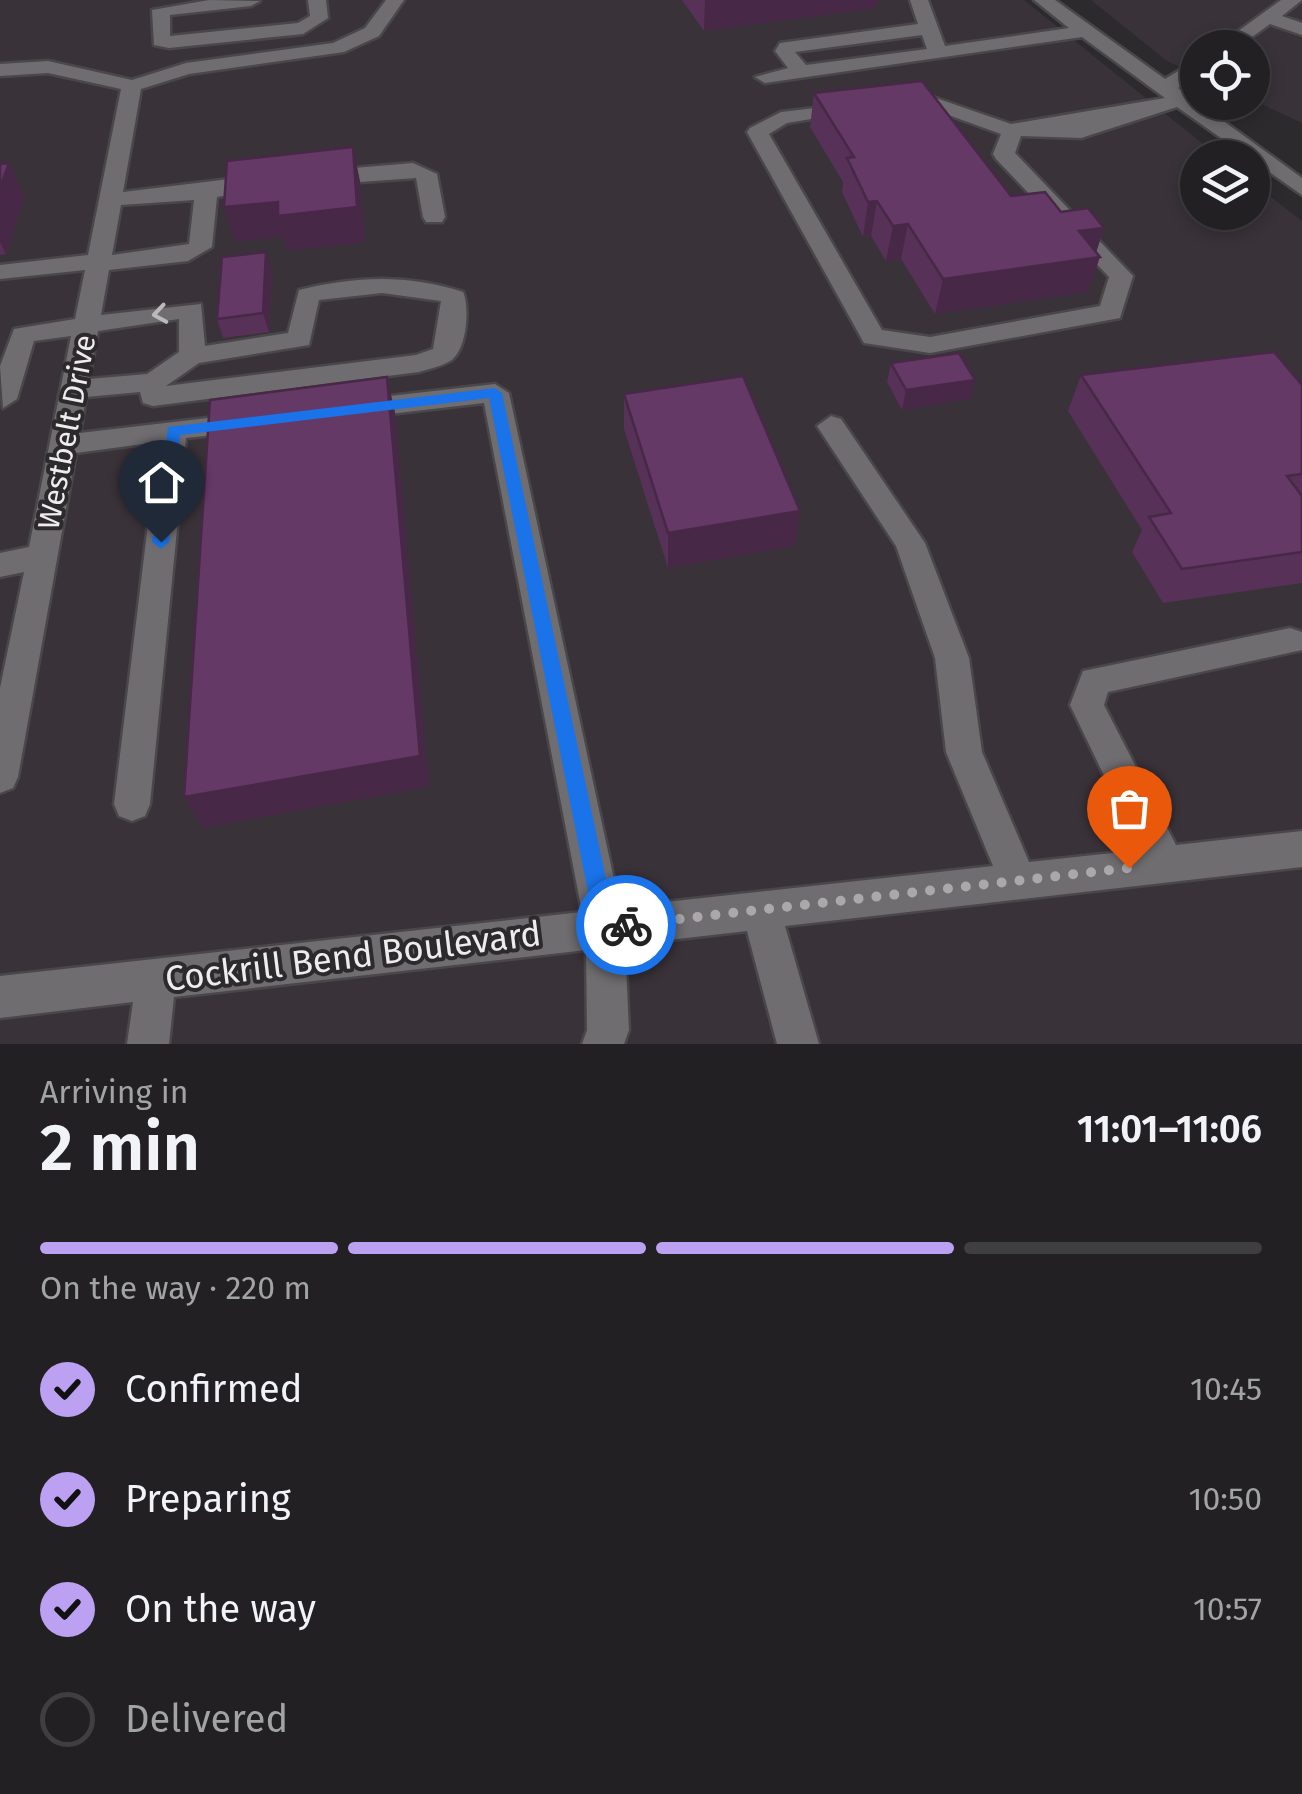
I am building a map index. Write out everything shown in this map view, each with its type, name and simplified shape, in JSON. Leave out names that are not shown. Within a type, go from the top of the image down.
[{"type":"street","points":[[246,61],[251,34],[251,0],[158,14],[156,26],[161,41],[169,42],[251,34],[315,24],[319,18],[317,0]]},
{"type":"street","points":[[0,70],[48,67],[81,71],[132,86],[186,70],[336,48],[372,32],[396,0]]},
{"type":"street","points":[[919,0],[938,53]]},
{"type":"street","points":[[1043,0],[1170,96],[1302,188]]},
{"type":"street","points":[[1250,30],[1294,0]]},
{"type":"street","points":[[1268,17],[1302,29]]},
{"type":"street","points":[[802,72],[785,50],[787,47],[931,28]]},
{"type":"street","points":[[766,76],[1084,31]]},
{"type":"street","points":[[1021,130],[1004,154],[1121,276],[1111,312],[930,346],[873,337],[757,132],[781,118],[912,99],[939,101],[969,121],[1056,135],[1107,126],[1170,96],[1180,85]]},
{"type":"street","name":"Westbelt Drive","points":[[0,778],[12,666],[44,556],[132,86]]},
{"type":"street","points":[[112,199],[413,170],[426,174],[434,217]]},
{"type":"street","points":[[0,272],[188,254],[200,247],[206,192]]},
{"type":"street","points":[[77,389],[154,382],[192,356],[300,339],[308,294],[420,284],[454,296],[452,332],[444,354],[418,362],[153,397],[154,382]]},
{"type":"street","points":[[3,399],[23,335],[192,309],[192,356]]},
{"type":"street","points":[[324,413],[495,393],[605,927],[608,1030],[603,1044]]},
{"type":"street","points":[[64,446],[286,417]]},
{"type":"street","points":[[831,426],[910,543],[952,658],[964,752],[1018,881]]},
{"type":"street","points":[[132,804],[173,430]]},
{"type":"street","points":[[0,565],[44,556]]},
{"type":"street","points":[[1166,864],[1088,705],[1096,681],[1290,641]]},
{"type":"street","name":"Cockrill Bend Boulevard","points":[[0,997],[1302,848]]},
{"type":"street","points":[[761,910],[798,1044]]},
{"type":"street","points":[[148,1044],[156,980]]},
{"type":"shaded area","points":[[0,0],[1024,0],[1198,140],[1180,140],[1180,230],[1270,230],[1270,196],[1302,221],[1302,1044],[0,1044]]},
{"type":"shaded area","points":[[1091,0],[1302,0],[1302,123],[1270,108],[1270,30],[1180,30],[1180,67]]},
{"type":"building","points":[[922,81],[1011,196],[1045,192],[1061,212],[1088,208],[1104,228],[1079,231],[1100,257],[943,279],[908,224],[893,226],[877,201],[868,202],[847,158],[854,157],[814,93]]},
{"type":"building","points":[[353,147],[357,207],[278,216],[278,202],[224,207],[227,161]]},
{"type":"building","points":[[9,163],[0,188],[0,164]]},
{"type":"building","points":[[266,252],[263,313],[217,319],[222,257]]},
{"type":"building","points":[[1274,352],[1302,385],[1302,474],[1287,476],[1302,496],[1302,552],[1182,569],[1149,517],[1171,513],[1081,375]]},
{"type":"building","points":[[959,353],[975,380],[906,390],[891,363]]},
{"type":"building","points":[[743,376],[800,511],[668,533],[624,394]]},
{"type":"building","points":[[387,377],[420,756],[184,797],[210,400]]},
{"type":"way so far","points":[[626,925],[1129,868]]},
{"type":"route","points":[[161,542],[173,430],[495,393],[605,927],[626,925]]}]
